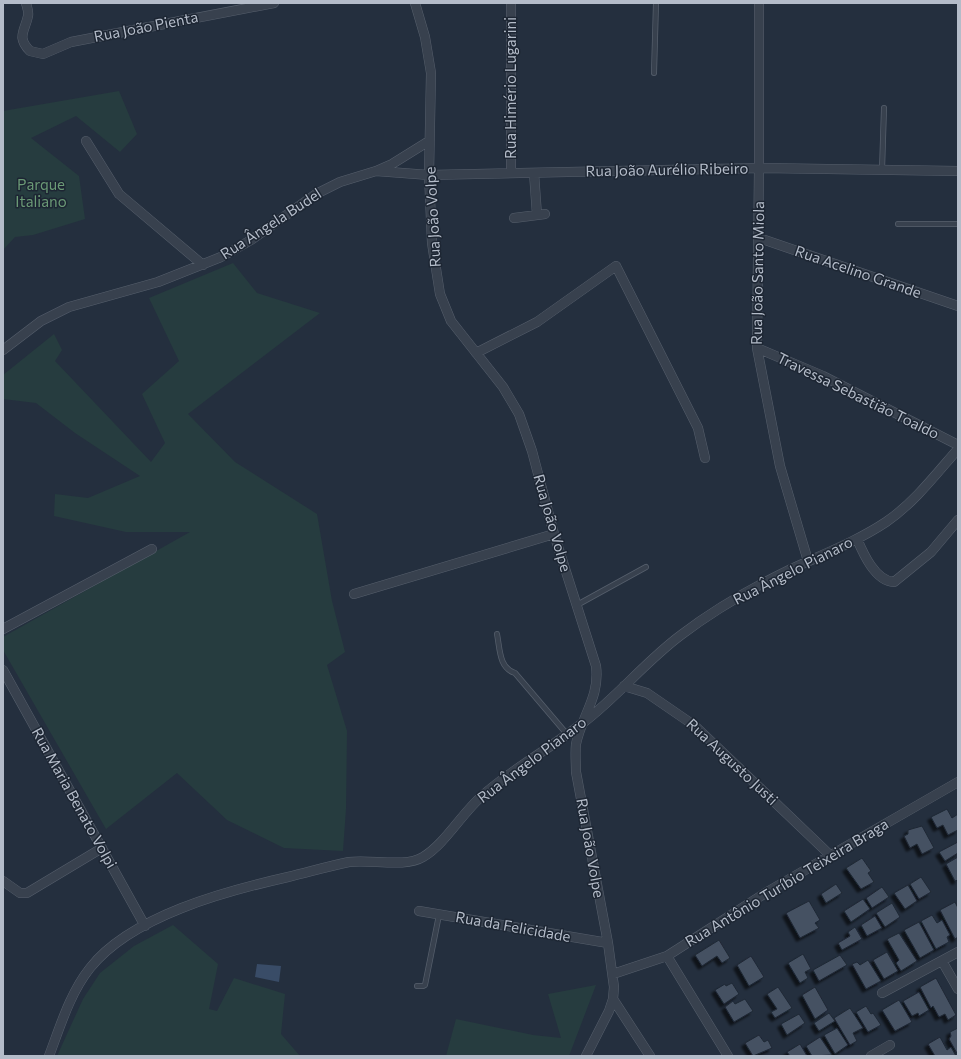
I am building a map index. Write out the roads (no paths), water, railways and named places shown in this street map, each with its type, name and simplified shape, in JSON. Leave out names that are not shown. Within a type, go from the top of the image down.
[{"type":"street","name":"Rua João Pienta","points":[[26,3],[28,16],[22,33],[22,40],[30,51],[43,54],[71,42],[274,3]]},
{"type":"street","name":"Rua João Volpe","points":[[415,3],[426,43],[431,74],[429,175],[432,243],[440,294],[451,321],[503,387],[519,414],[532,451],[554,534],[593,654],[597,676],[594,697],[583,722],[576,745],[576,772],[608,943],[613,974],[613,1000],[603,1024],[586,1056]]},
{"type":"street","name":"Rua Himério Lugarini","points":[[511,3],[511,173]]},
{"type":"street","name":"Rua João Santo Miola","points":[[759,3],[760,168],[757,348],[780,466],[808,561]]},
{"type":"street","points":[[86,141],[119,194],[203,265]]},
{"type":"street","name":"Rua Ângela Budel","points":[[3,350],[41,321],[69,307],[152,284],[203,265],[237,249],[301,204],[329,187],[376,171],[405,157],[429,141]]},
{"type":"street","name":"Rua João Aurélio Ribeiro","points":[[376,171],[429,175],[760,168],[958,171]]},
{"type":"street","points":[[514,218],[541,215],[534,173]]},
{"type":"street","name":"Rua Acelino Grande","points":[[759,238],[958,306]]},
{"type":"street","points":[[476,353],[537,322],[616,266],[698,428],[705,458]]},
{"type":"street","name":"Travessa Sebastião Toaldo","points":[[757,348],[823,376],[958,445]]},
{"type":"street","name":"Rua Ângelo Pianaro","points":[[48,1056],[74,995],[89,968],[115,944],[145,926],[194,903],[236,889],[347,863],[371,860],[406,862],[423,857],[440,842],[482,796],[583,722],[668,645],[698,623],[749,591],[856,539],[887,521],[902,509],[958,449]]},
{"type":"street","points":[[856,539],[874,568],[883,578],[894,582],[931,552],[958,520]]},
{"type":"street","points":[[354,594],[554,534]]},
{"type":"street","points":[[3,629],[152,549]]},
{"type":"street","name":"Rua Maria Benato Volpi","points":[[3,670],[145,926]]},
{"type":"street","name":"Rua Augusto Justi","points":[[624,686],[647,693],[695,726],[830,855]]},
{"type":"street","name":"Rua Antônio Turíbio Teixeira Braga","points":[[613,974],[667,956],[737,910],[958,782]]},
{"type":"street","points":[[3,881],[20,892],[27,893],[102,848]]},
{"type":"street","name":"Rua da Felicidade","points":[[419,911],[608,943]]},
{"type":"street","points":[[882,994],[958,952]]},
{"type":"street","points":[[667,956],[728,1056]]},
{"type":"street","points":[[942,961],[958,988]]},
{"type":"street","points":[[613,1000],[650,1056]]},
{"type":"street","points":[[871,1056],[890,1045]]},
{"type":"lane","points":[[654,73],[656,3]]},
{"type":"lane","points":[[882,170],[884,108]]},
{"type":"lane","points":[[898,224],[958,224]]},
{"type":"lane","points":[[577,605],[646,566]]},
{"type":"lane","points":[[497,634],[503,665],[508,671],[515,673],[566,733]]},
{"type":"lane","points":[[416,986],[425,985],[439,915]]},
{"type":"water","points":[[257,964],[281,966],[279,982],[255,977]]},
{"type":"park label","name":"Parque Italiano","points":[[41,194]]}]
